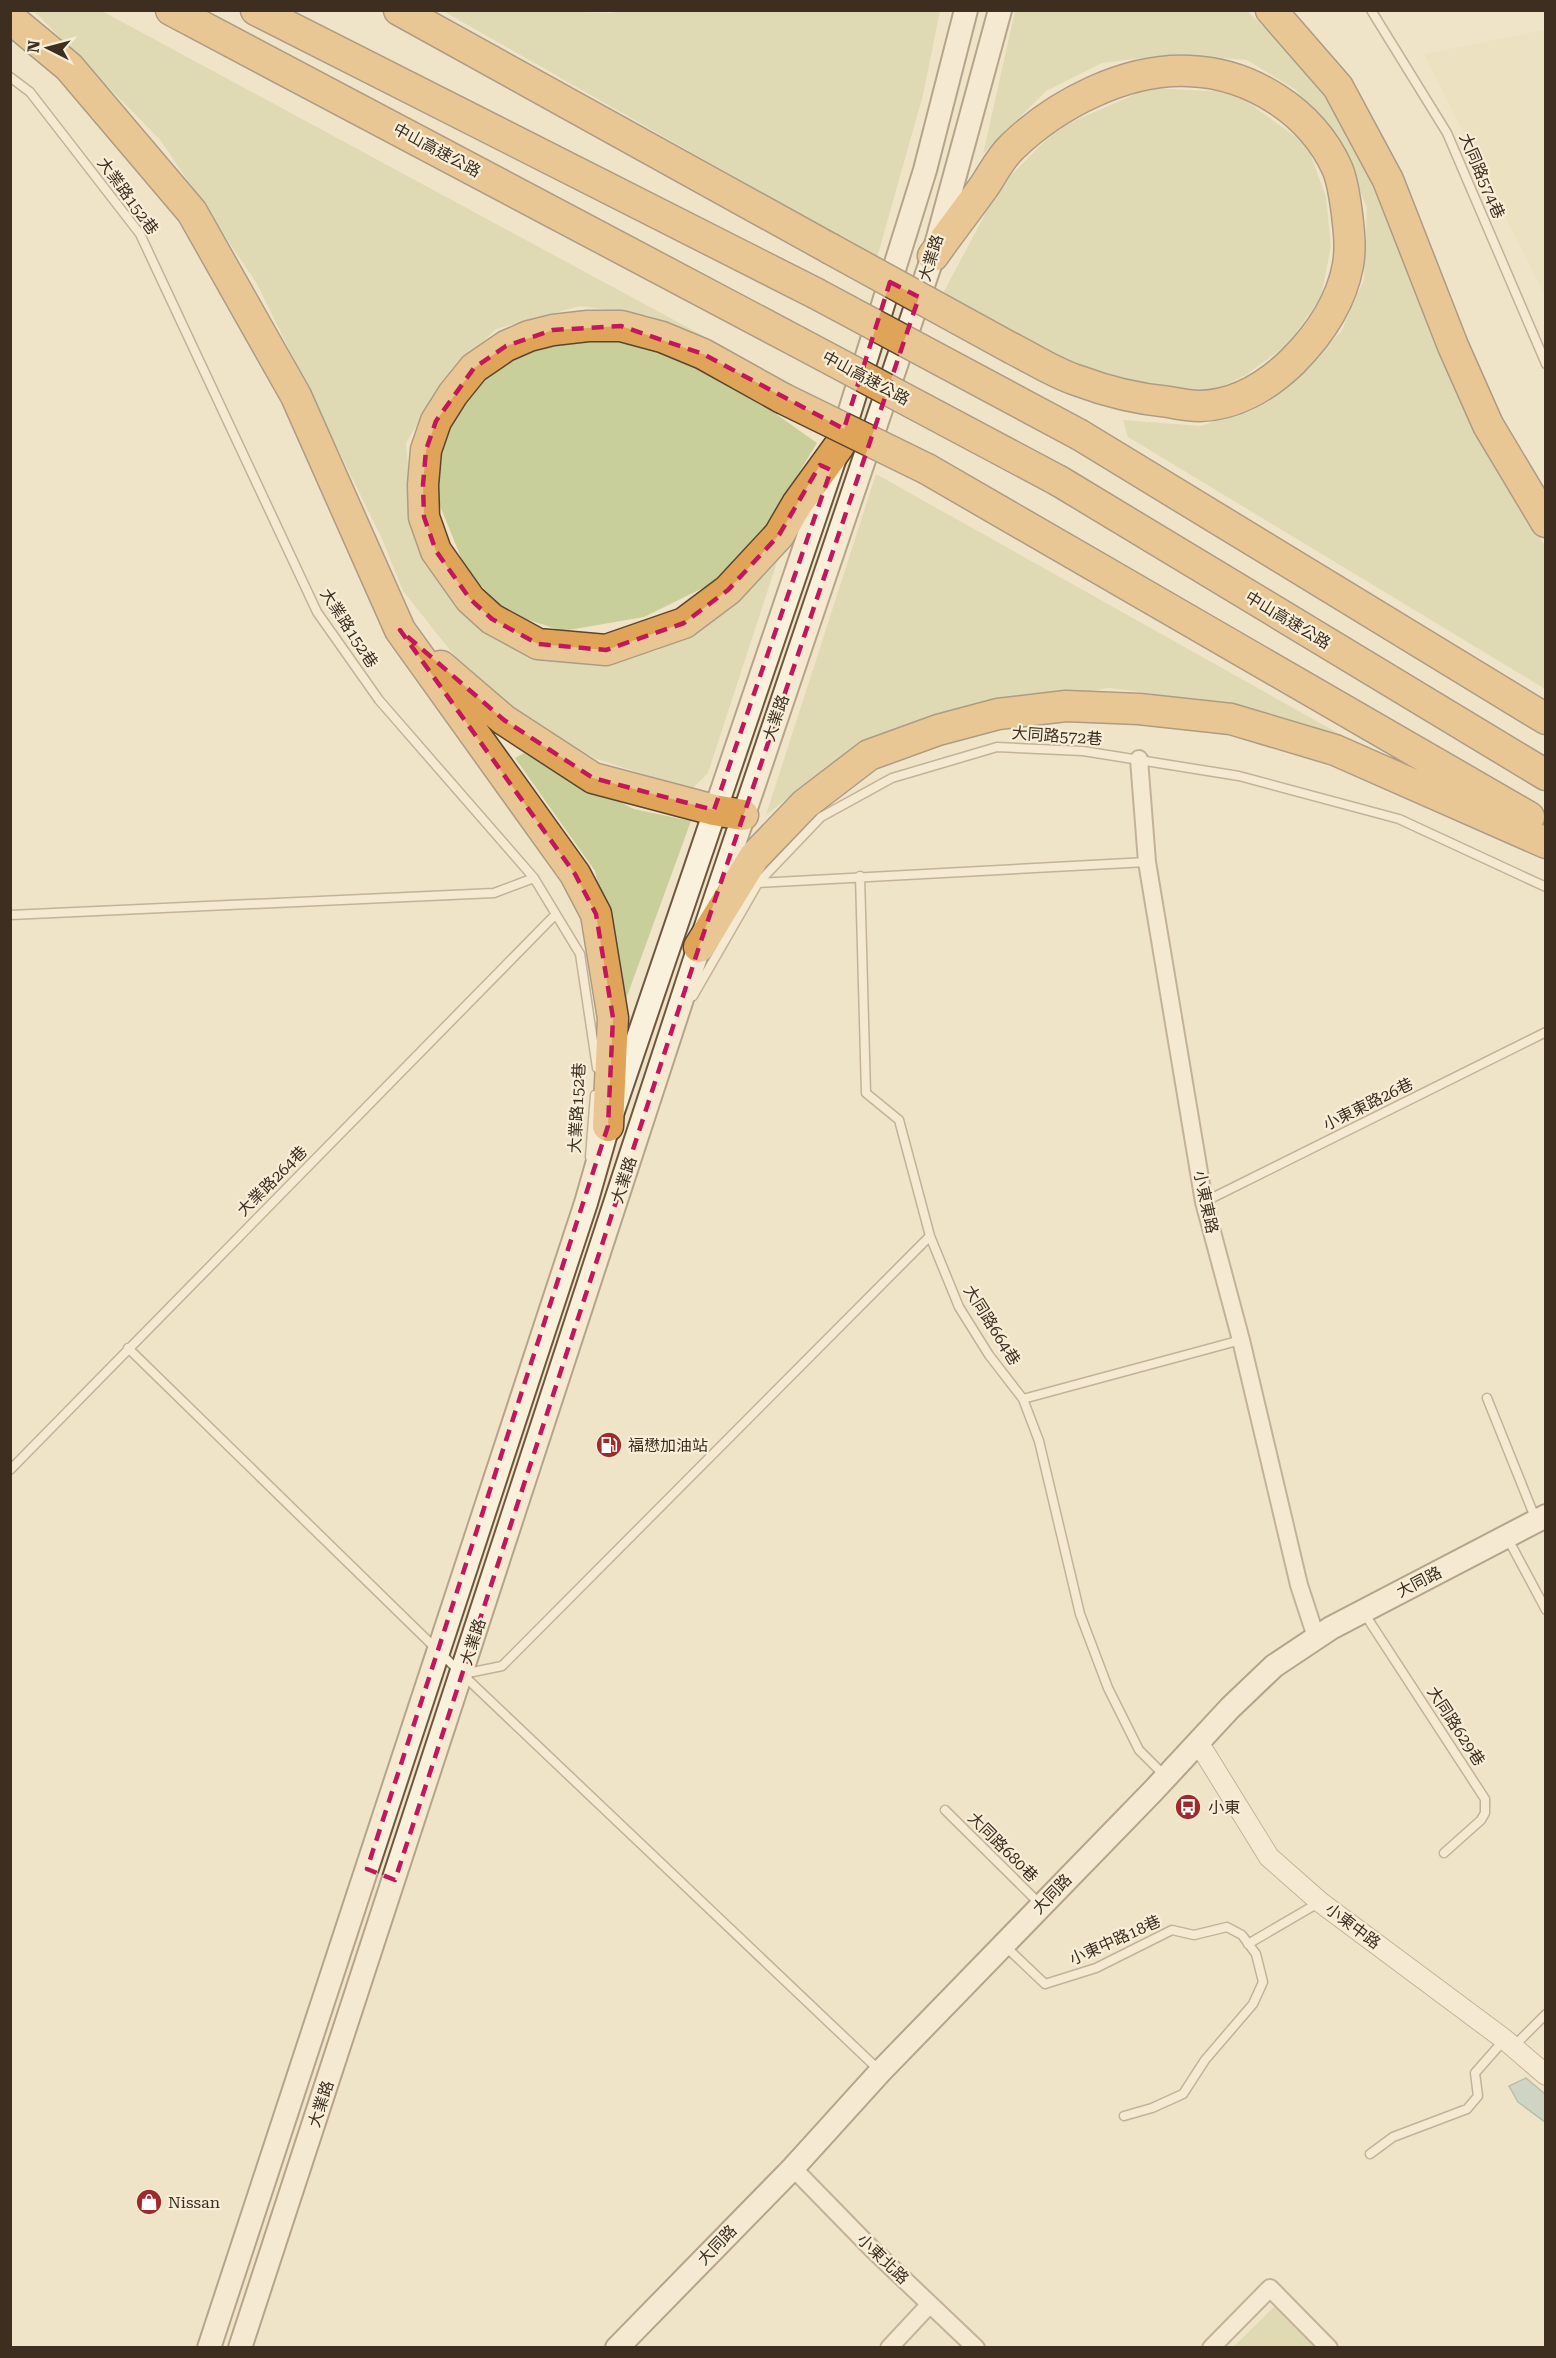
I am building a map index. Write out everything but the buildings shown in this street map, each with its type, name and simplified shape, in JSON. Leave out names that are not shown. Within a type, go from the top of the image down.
[{"type":"highway","name":"中山高速公路","points":[[171,10],[1059,481],[1545,775]]},
{"type":"highway","points":[[256,10],[815,293],[1080,435],[1545,720]]},
{"type":"highway","points":[[399,10],[1013,349],[1077,381],[1139,399],[1200,406],[1241,399],[1282,372],[1315,339],[1337,302],[1348,267],[1351,243],[1337,169],[1319,139],[1296,114],[1265,90],[1235,78],[1203,71],[1171,70],[1132,77],[1092,93],[1045,119],[1010,148],[933,256]]},
{"type":"highway","points":[[1271,10],[1338,87]]},
{"type":"highway","points":[[1285,10],[1338,87],[1388,180],[1453,346],[1488,425],[1545,522]]},
{"type":"highway","points":[[10,18],[69,67],[192,213],[296,396],[400,630],[575,874],[597,914],[613,1018],[608,1126]]},
{"type":"highway","points":[[839,446],[797,504],[779,535],[728,590],[684,623],[606,650],[538,644],[492,619],[470,599],[436,551],[424,517],[423,485],[426,450],[436,421],[453,394],[474,369],[506,346],[529,336],[553,330],[588,326],[621,326],[662,337],[703,354],[782,398],[927,469],[1545,827]]},
{"type":"highway","points":[[400,630],[504,720],[593,778],[714,810],[743,814]]},
{"type":"highway","points":[[699,947],[754,857],[805,804],[869,756],[938,730],[998,714],[1066,706],[1140,709],[1231,719],[1335,750],[1545,843]]},
{"type":"main road","name":"大業路","points":[[209,2348],[586,1203],[608,1126],[839,446],[926,170],[966,10]]},
{"type":"main road","name":"大業路","points":[[240,2348],[743,814],[933,256],[1000,10]]},
{"type":"main road","name":"大同路","points":[[616,2348],[793,2168],[880,2072],[1274,1666],[1316,1636],[1362,1610],[1541,1518]]},
{"type":"main road","points":[[367,1869],[395,1880]]},
{"type":"street","name":"小東東路","points":[[1139,759],[1147,862],[1204,1202],[1241,1340],[1299,1585],[1316,1636]]},
{"type":"street","name":"小東中路","points":[[1198,1742],[1269,1857],[1320,1902],[1509,2043],[1545,2075]]},
{"type":"street","name":"小東北路","points":[[793,2168],[976,2348]]},
{"type":"street","points":[[1211,2348],[1270,2288],[1329,2348]]},
{"type":"street","points":[[889,2348],[930,2304]]},
{"type":"lane","name":"大同路574巷","points":[[1371,10],[1447,133],[1545,364]]},
{"type":"lane","name":"大業路152巷","points":[[10,77],[30,92],[140,234],[316,612],[379,700],[534,878],[580,954],[597,1066],[596,1078]]},
{"type":"lane","name":"大同路572巷","points":[[672,1031],[758,883],[821,817],[892,778],[997,747],[1083,750],[1239,776],[1399,819],[1545,887]]},
{"type":"lane","points":[[758,883],[1147,862]]},
{"type":"lane","name":"大同路664巷","points":[[860,876],[866,1093],[899,1120],[930,1236],[959,1308],[989,1355],[1023,1399],[1039,1441],[1080,1614],[1108,1688],[1139,1750],[1166,1777]]},
{"type":"lane","points":[[10,915],[494,892],[534,878]]},
{"type":"lane","name":"大業路264巷","points":[[10,1470],[555,915]]},
{"type":"lane","name":"小東東路26巷","points":[[1204,1202],[1545,1032]]},
{"type":"lane","name":"大業路152巷","points":[[586,1203],[595,1089]]},
{"type":"lane","points":[[462,1674],[502,1666],[930,1236]]},
{"type":"lane","points":[[1023,1399],[1241,1340]]},
{"type":"lane","points":[[128,1348],[462,1674],[880,2072]]},
{"type":"lane","points":[[1487,1398],[1541,1518]]},
{"type":"lane","points":[[1506,1535],[1545,1610]]},
{"type":"lane","name":"大同路629巷","points":[[1362,1610],[1485,1799],[1485,1813],[1481,1820],[1444,1853]]},
{"type":"lane","name":"大同路680巷","points":[[945,1810],[1041,1905]]},
{"type":"lane","points":[[1248,1944],[1320,1902]]},
{"type":"lane","name":"小東中路18巷","points":[[1004,1944],[1045,1984],[1096,1968],[1172,1930],[1194,1935],[1227,1927],[1242,1935],[1256,1954],[1263,1982],[1253,2004],[1205,2060],[1184,2094],[1152,2108],[1124,2116]]},
{"type":"lane","points":[[1370,2154],[1393,2136],[1467,2109],[1478,2096],[1475,2073],[1545,2014]]},
{"type":"highlighted area","points":[[890,282],[919,297],[699,947],[395,1880],[367,1869],[608,1126],[613,1018],[596,914],[575,874],[400,630],[504,720],[593,778],[714,810],[831,470],[820,465],[779,535],[728,590],[684,623],[606,650],[538,644],[492,619],[470,599],[436,551],[424,517],[423,485],[426,450],[436,421],[474,368],[506,346],[553,330],[621,326],[703,354],[844,429]]},
{"type":"shaded area","points":[[1546,31],[1545,296],[1424,54]]},
{"type":"green space","points":[[529,10],[610,13],[626,10],[940,11],[923,95],[877,258],[443,11]]},
{"type":"green space","points":[[34,11],[102,11],[711,340],[650,316],[580,306],[496,329],[443,382],[406,443],[413,519],[450,591],[495,639],[587,665],[656,651],[740,600],[779,556],[708,773],[692,789],[596,759],[538,729],[476,683],[403,591],[382,539],[257,284],[161,141]]},
{"type":"green space","points":[[1015,11],[1247,11],[1281,43],[1351,130],[1437,343],[1545,547],[1545,689],[1128,437],[1123,420],[1201,426],[1249,409],[1291,380],[1341,332],[1364,279],[1367,208],[1346,155],[1296,90],[1247,60],[1176,54],[1102,63],[1046,91],[983,154]]},
{"type":"green space","points":[[1149,88],[1234,92],[1307,145],[1326,197],[1331,246],[1321,297],[1289,343],[1246,375],[1207,394],[1098,381],[941,297],[1000,186],[1058,128]]},
{"type":"green space","points":[[626,338],[735,385],[817,443],[758,539],[709,585],[644,617],[563,631],[510,614],[467,572],[438,501],[444,430],[484,371],[555,344]]},
{"type":"green space","points":[[876,474],[1354,742],[1300,723],[1222,703],[1109,688],[980,707],[863,744],[831,764],[766,815]]},
{"type":"green space","points":[[524,753],[634,809],[691,821],[626,999],[595,871],[515,758]]},
{"type":"green space","points":[[1276,2305],[1317,2347],[1232,2348]]},
{"type":"water","points":[[1526,2078],[1545,2094],[1545,2122],[1518,2102],[1509,2086]]},
{"type":"place","name":"福懋加油站","points":[[609,1445]]},
{"type":"place","name":"小東","points":[[1188,1807]]},
{"type":"place","name":"Nissan","points":[[149,2202]]}]
